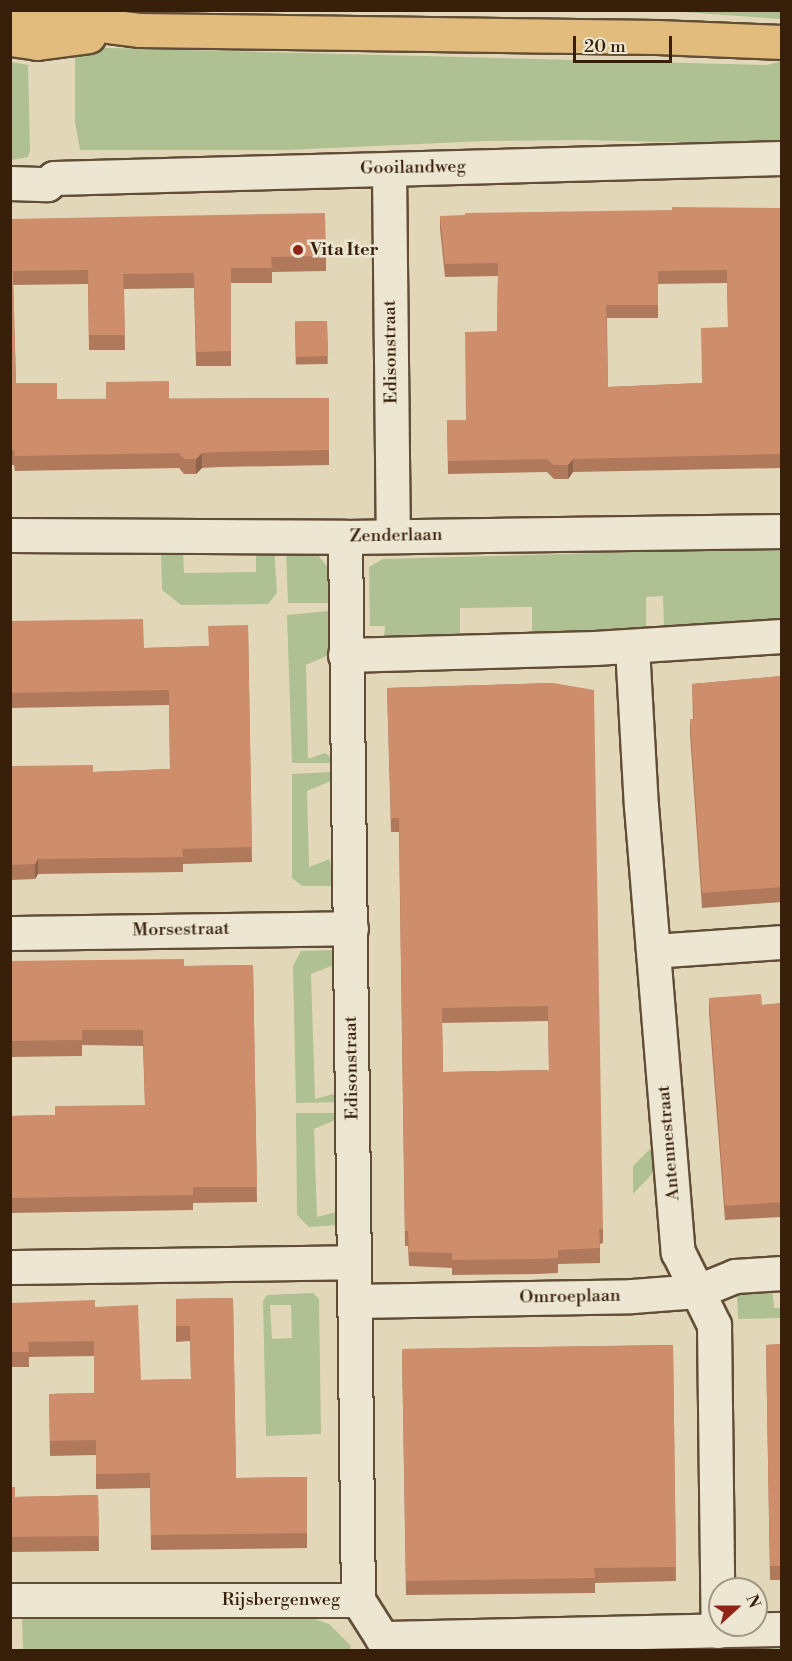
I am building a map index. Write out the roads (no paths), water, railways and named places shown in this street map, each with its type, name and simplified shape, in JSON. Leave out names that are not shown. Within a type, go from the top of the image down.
[{"type":"main road","points":[[10,20],[37,17],[140,30],[657,37],[782,42]]},
{"type":"main road","points":[[10,39],[37,43],[140,30]]},
{"type":"street","name":"Gooilandweg","points":[[10,183],[47,184],[54,178],[782,158]]},
{"type":"street","name":"Edisonstraat","points":[[389,169],[393,536]]},
{"type":"street","name":"Zenderlaan","points":[[10,535],[345,537],[782,531]]},
{"type":"street","name":"Edisonstraat","points":[[345,537],[358,1600]]},
{"type":"street","points":[[345,655],[632,647],[782,636]]},
{"type":"street","name":"Antennestraat","points":[[632,647],[653,951],[678,1252],[714,1325],[717,1577]]},
{"type":"street","name":"Morsestraat","points":[[10,933],[351,928]]},
{"type":"street","points":[[653,951],[782,942]]},
{"type":"street","points":[[10,1267],[354,1262]]},
{"type":"street","name":"Omroeplaan","points":[[354,1301],[632,1296],[698,1291],[735,1276],[782,1273]]},
{"type":"street","name":"Rijsbergenweg","points":[[10,1600],[358,1600],[382,1638],[708,1632]]},
{"type":"place","name":"Vita Iter","points":[[298,250]]}]
